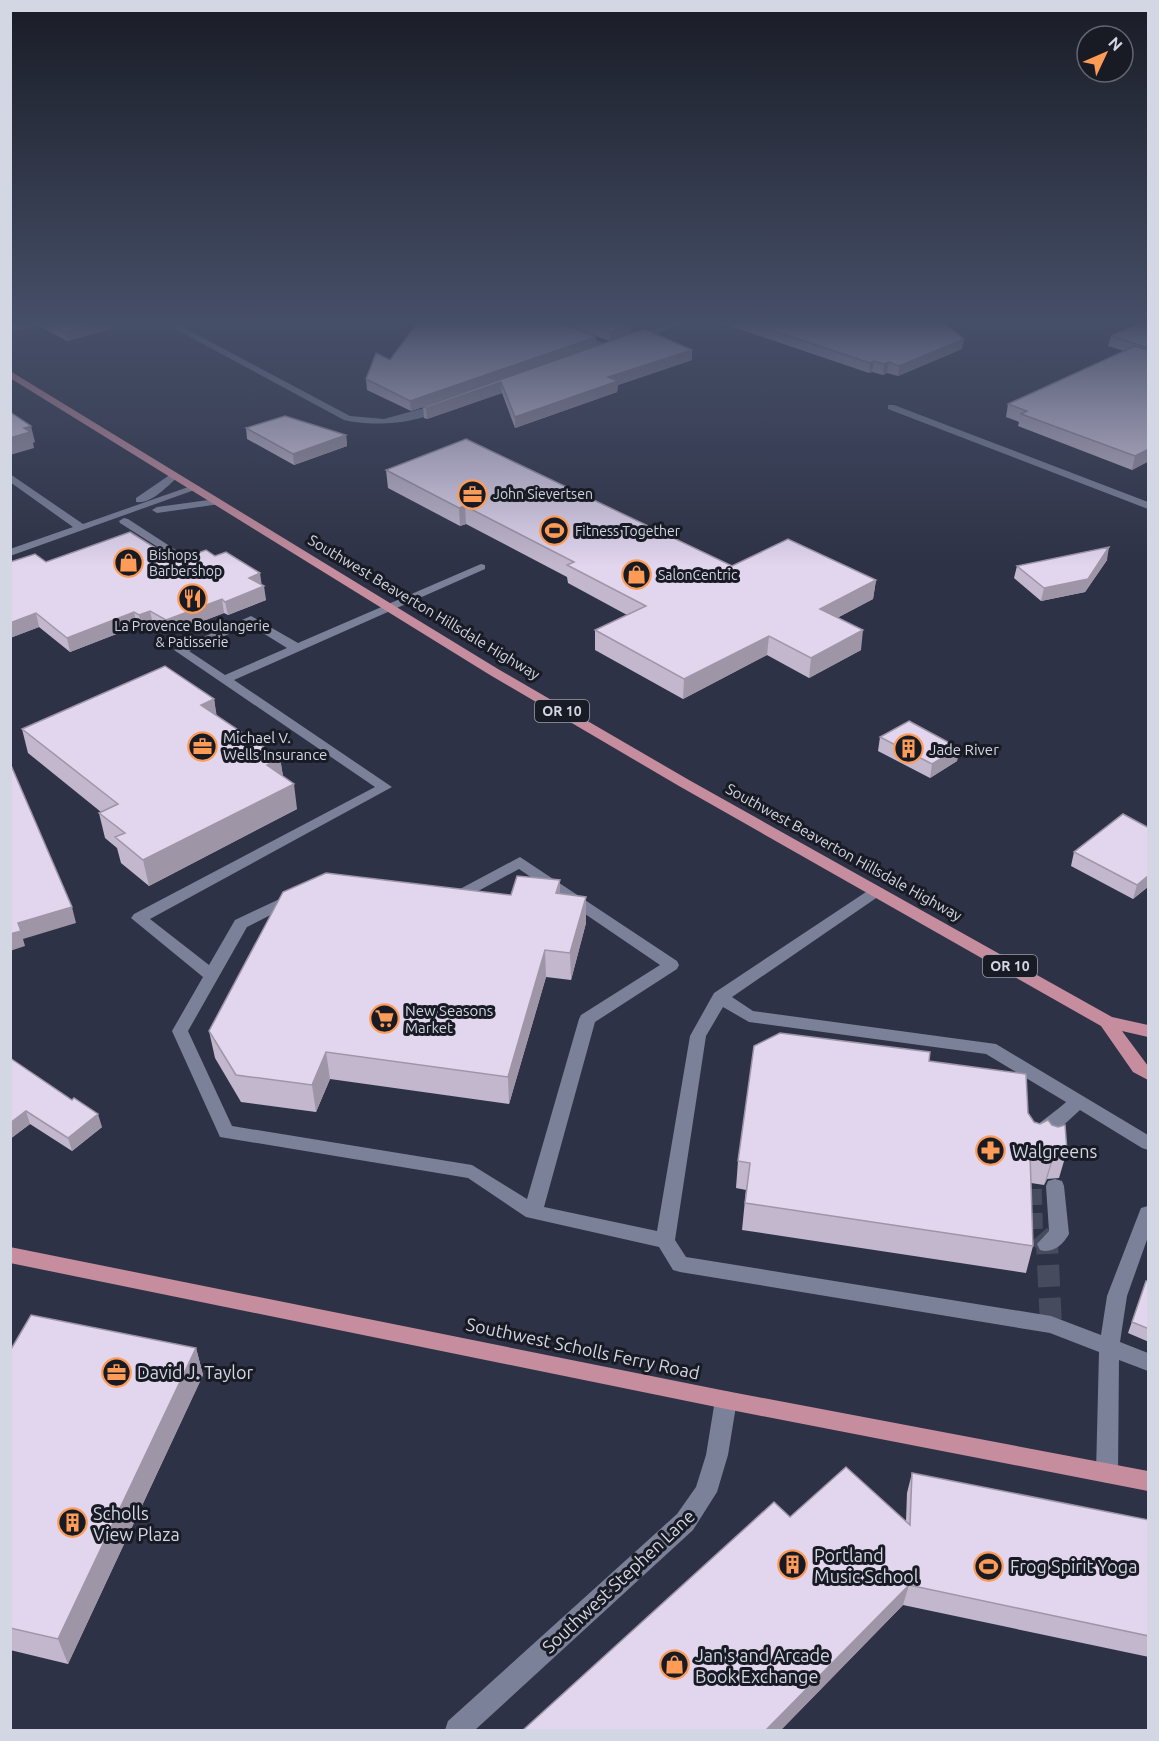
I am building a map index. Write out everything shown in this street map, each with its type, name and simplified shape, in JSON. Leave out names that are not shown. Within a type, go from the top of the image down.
[{"type":"main road","name":"Southwest Beaverton Hillsdale Highway","points":[[57,403],[387,608],[684,783],[1107,1022],[1149,1030]]},
{"type":"main road","name":"Southwest Beaverton Hillsdale Highway","points":[[1107,1022],[1139,1068],[1149,1074]]},
{"type":"main road","name":"Southwest Scholls Ferry Road","points":[[10,1255],[726,1400],[1149,1481]]},
{"type":"street","points":[[319,403],[347,418],[372,423],[402,420],[447,404]]},
{"type":"street","points":[[891,407],[1147,504]]},
{"type":"street","points":[[82,528],[90,517],[149,496],[174,475]]},
{"type":"street","points":[[10,477],[82,528],[104,528],[166,507],[216,502]]},
{"type":"street","points":[[10,553],[195,488]]},
{"type":"street","points":[[124,521],[193,565]]},
{"type":"street","points":[[224,680],[481,567]]},
{"type":"street","points":[[212,976],[139,918],[385,786],[180,650],[250,620],[297,648]]},
{"type":"street","points":[[430,896],[441,897],[464,893],[520,862],[672,965],[587,1019],[533,1212]]},
{"type":"street","points":[[309,890],[241,924],[180,1031],[226,1132],[472,1172],[533,1212],[665,1241]]},
{"type":"street","points":[[877,891],[720,996],[698,1036],[665,1241],[680,1264],[1051,1325],[1149,1362]]},
{"type":"street","points":[[720,996],[749,1016],[990,1048],[1149,1143]]},
{"type":"street","points":[[1045,1138],[1079,1101]]},
{"type":"street","points":[[1047,1244],[1059,1234],[1055,1186]]},
{"type":"street","points":[[1107,1473],[1109,1346],[1117,1296],[1149,1213]]},
{"type":"street","name":"Southwest Stephen Lane","points":[[457,1731],[685,1522],[706,1492],[717,1455],[726,1400]]},
{"type":"building","points":[[434,403],[440,403],[426,408],[423,407]]},
{"type":"building","points":[[509,403],[554,403],[515,417]]},
{"type":"building","points":[[1149,403],[1149,449],[1135,456],[1021,414],[1027,411],[1008,404]]},
{"type":"building","points":[[10,412],[31,426],[24,428],[30,432],[10,438]]},
{"type":"building","points":[[285,416],[346,435],[293,454],[246,428]]},
{"type":"building","points":[[466,439],[732,566],[788,539],[876,580],[820,609],[863,630],[811,658],[769,636],[684,679],[595,630],[646,606],[567,565],[574,562],[465,506],[459,508],[386,470]]},
{"type":"building","points":[[130,532],[176,561],[206,550],[215,556],[226,552],[260,573],[249,578],[264,586],[225,602],[222,599],[166,620],[150,611],[139,615],[134,612],[67,638],[36,613],[10,623],[10,562],[35,554],[46,562]]},
{"type":"building","points":[[1109,547],[1088,579],[1044,588],[1017,566]]},
{"type":"building","points":[[165,666],[214,699],[201,705],[280,758],[267,765],[294,784],[143,860],[115,837],[125,833],[99,813],[118,804],[22,729]]},
{"type":"building","points":[[909,721],[959,748],[932,764],[880,737]]},
{"type":"building","points":[[10,763],[72,907],[18,923],[21,931],[10,934]]},
{"type":"building","points":[[1123,814],[1149,828],[1149,875],[1137,885],[1074,852]]},
{"type":"building","name":"New Seasons Market","points":[[326,873],[511,895],[517,876],[560,880],[556,893],[586,897],[570,953],[545,950],[508,1077],[326,1052],[312,1085],[236,1075],[209,1031],[283,892]]},
{"type":"building","name":"Walgreens","points":[[780,1033],[930,1052],[929,1061],[1026,1074],[1028,1113],[1034,1122],[1040,1124],[1048,1120],[1052,1125],[1058,1127],[1065,1125],[1067,1151],[1055,1152],[1052,1158],[1030,1154],[1033,1246],[745,1203],[750,1163],[738,1161],[754,1046]]},
{"type":"building","points":[[10,1058],[72,1100],[74,1098],[98,1114],[68,1138],[26,1111],[10,1123]]},
{"type":"building","points":[[1146,1281],[1149,1282],[1149,1329],[1132,1322]]},
{"type":"building","name":"Scholls View Plaza","points":[[31,1315],[196,1348],[58,1639],[10,1628],[10,1351]]},
{"type":"building","points":[[846,1467],[910,1525],[912,1473],[1149,1520],[1149,1636],[909,1585],[765,1731],[522,1731],[774,1502],[790,1517]]},
{"type":"tunnel","points":[[1033,1165],[1035,1231],[1040,1237]]},
{"type":"tunnel","points":[[1039,1235],[1047,1244],[1051,1325]]},
{"type":"place","name":"John Sievertsen","points":[[472,494]]},
{"type":"place","name":"Fitness Together","points":[[554,531]]},
{"type":"place","name":"Bishops Barbershop","points":[[128,563]]},
{"type":"place","name":"SalonCentric","points":[[637,575]]},
{"type":"place","name":"La Provence Boulangerie & Patisserie","points":[[192,599]]},
{"type":"place","name":"Michael V. Wells Insurance","points":[[202,746]]},
{"type":"place","name":"Jade River","points":[[908,749]]},
{"type":"place","name":"New Seasons Market","points":[[384,1019]]},
{"type":"place","name":"Walgreens","points":[[991,1151]]},
{"type":"place","name":"David J. Taylor","points":[[116,1372]]},
{"type":"place","name":"Scholls View Plaza","points":[[72,1523]]},
{"type":"place","name":"Portland Music School","points":[[793,1565]]},
{"type":"place","name":"Frog Spirit Yoga","points":[[989,1566]]},
{"type":"place","name":"Jan's and Arcade Book Exchange","points":[[674,1665]]}]
